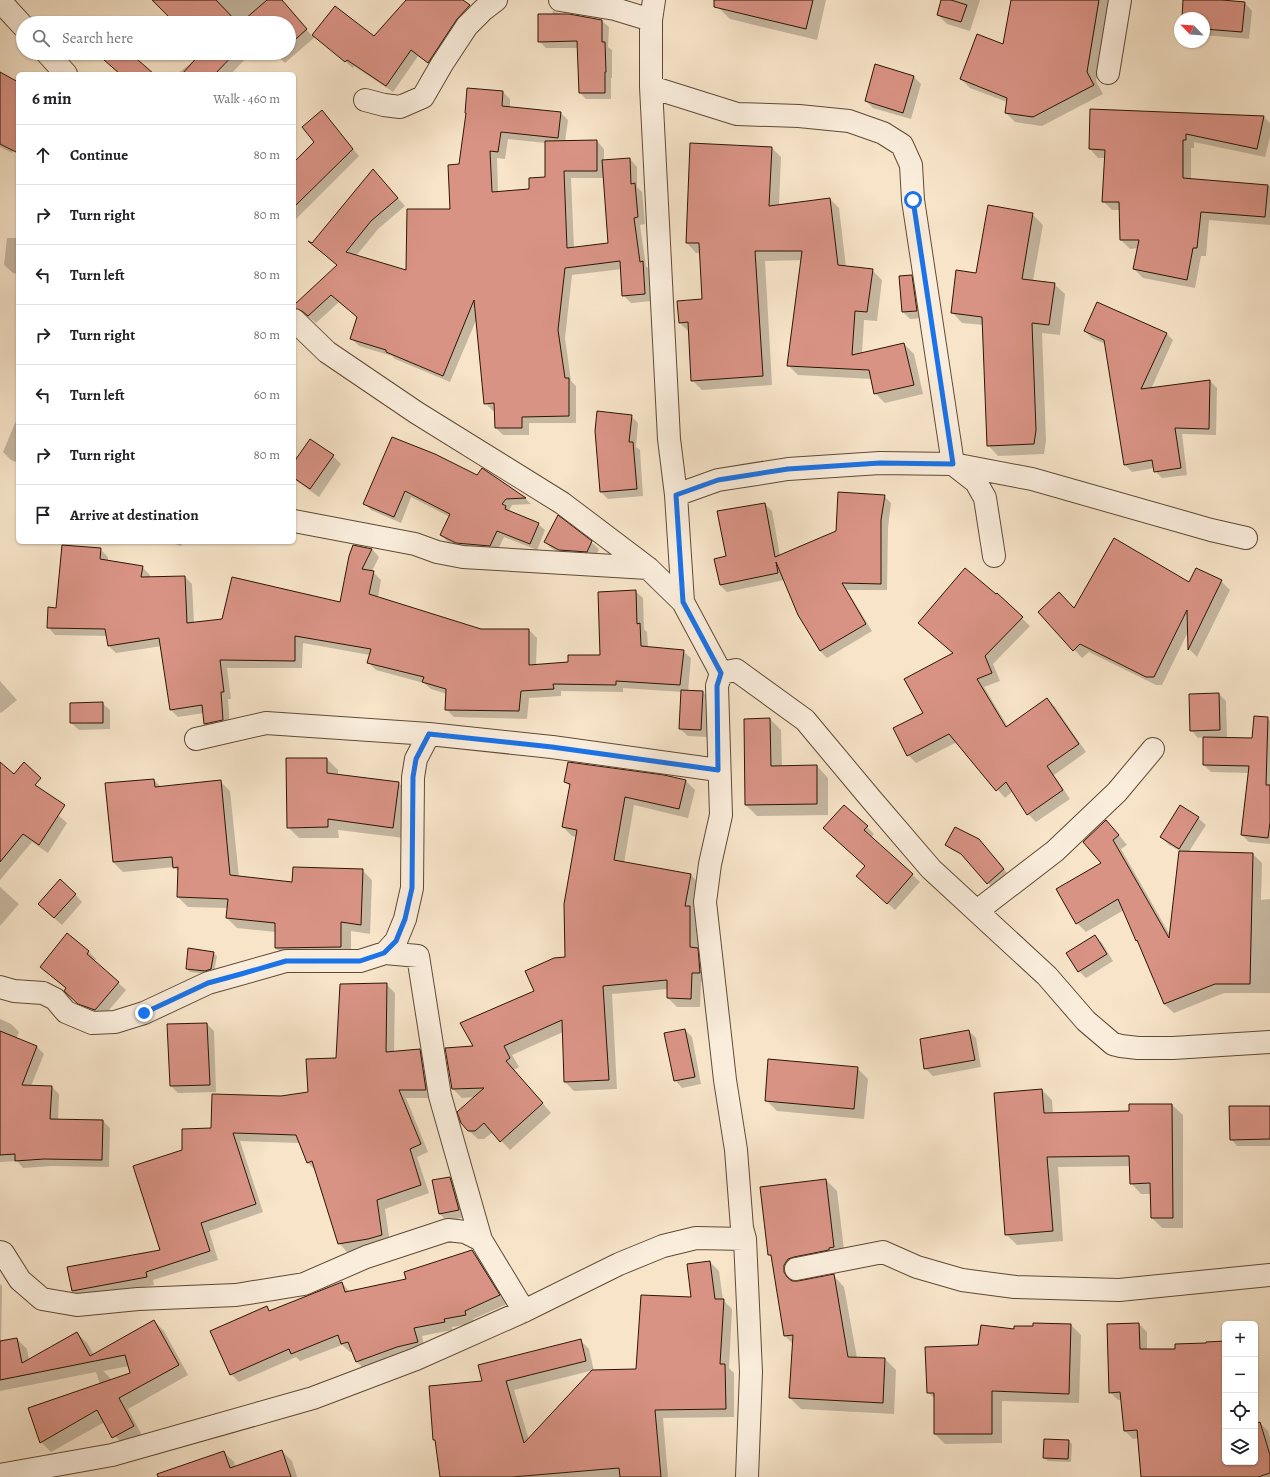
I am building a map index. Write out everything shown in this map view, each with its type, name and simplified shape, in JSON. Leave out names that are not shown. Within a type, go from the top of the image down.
[{"type":"street","points":[[365,100],[400,107],[423,97],[442,64],[467,26],[483,10],[496,0]]},
{"type":"street","points":[[560,0],[615,9],[652,10],[651,87],[669,439],[676,495],[683,602]]},
{"type":"street","points":[[1108,73],[1120,0]]},
{"type":"street","points":[[0,1],[16,18]]},
{"type":"street","points":[[53,60],[64,72]]},
{"type":"street","points":[[651,87],[737,114],[800,116],[849,121],[883,133],[902,145],[911,165],[913,200],[953,464],[976,482],[985,498],[994,556]]},
{"type":"street","points":[[296,322],[327,352],[417,413],[562,503],[648,568],[683,602],[721,673],[717,686],[718,770],[721,815],[710,864],[705,902],[725,1080],[736,1150],[744,1239],[751,1372],[747,1477]]},
{"type":"street","points":[[676,495],[718,480],[788,469],[880,463],[953,464],[1032,479],[1212,530],[1246,538]]},
{"type":"street","points":[[296,521],[415,544],[437,552],[463,557],[648,568]]},
{"type":"street","points":[[721,673],[736,670],[805,720],[931,869],[1047,976],[1086,1021],[1113,1044],[1138,1048],[1174,1048],[1270,1042]]},
{"type":"street","points":[[196,740],[266,723],[429,734],[552,747],[718,770]]},
{"type":"street","points":[[384,953],[396,941],[405,919],[410,896],[413,777],[416,759],[429,734]]},
{"type":"street","points":[[977,911],[1054,851],[1117,792],[1153,749]]},
{"type":"street","points":[[0,987],[14,992],[43,993],[55,999],[66,1012],[92,1023],[115,1022],[144,1013],[208,983],[286,961],[360,961],[384,953],[418,956],[440,1096],[481,1240],[524,1311]]},
{"type":"street","points":[[0,1252],[3,1253],[20,1280],[42,1299],[77,1305],[138,1299],[236,1295],[304,1284],[366,1257],[448,1230],[465,1232],[481,1240]]},
{"type":"street","points":[[0,1475],[112,1455],[313,1398],[416,1358],[524,1311],[619,1264],[663,1246],[696,1238],[744,1239]]},
{"type":"street","points":[[796,1269],[883,1252],[917,1267],[962,1280],[1015,1288],[1119,1290],[1270,1275]]},
{"type":"building","points":[[152,0],[216,0],[231,16],[168,16]]},
{"type":"building","points":[[267,0],[282,0],[296,16],[248,16]]},
{"type":"building","points":[[406,0],[463,0],[470,5],[457,19],[428,63],[411,50],[386,86],[347,60],[345,62],[312,35],[335,6],[374,36]]},
{"type":"building","points":[[714,0],[813,0],[806,29],[714,7]]},
{"type":"building","points":[[941,0],[951,0],[967,5],[961,22],[937,15]]},
{"type":"building","points":[[1011,0],[1099,0],[1087,72],[1094,85],[1033,117],[1005,113],[1007,98],[960,79],[977,34],[1003,44]]},
{"type":"building","points":[[1183,0],[1222,0],[1245,2],[1242,32],[1210,29],[1210,12],[1182,12]]},
{"type":"building","points":[[538,14],[569,14],[602,20],[602,42],[605,42],[605,93],[579,93],[577,41],[538,42]]},
{"type":"building","points":[[296,16],[307,29],[296,39]]},
{"type":"building","points":[[104,60],[138,60],[152,72],[118,72]]},
{"type":"building","points":[[195,60],[228,60],[217,72],[184,72]]},
{"type":"building","points":[[875,64],[914,76],[903,113],[865,101]]},
{"type":"building","points":[[0,72],[16,81],[16,152],[0,144]]},
{"type":"building","points":[[467,88],[503,91],[502,106],[561,112],[558,138],[501,132],[498,152],[490,151],[492,192],[529,189],[529,178],[545,177],[545,141],[597,140],[597,171],[564,171],[567,248],[608,243],[602,160],[630,158],[631,184],[635,183],[638,217],[634,218],[640,262],[643,261],[645,294],[622,296],[620,261],[565,268],[558,330],[565,378],[569,378],[569,416],[522,417],[522,428],[495,428],[494,403],[484,404],[474,300],[443,376],[386,352],[386,350],[350,339],[357,317],[331,295],[308,316],[296,309],[296,303],[337,265],[308,241],[312,243],[373,169],[398,198],[371,221],[346,252],[406,270],[407,209],[450,209],[448,165],[459,164]]},
{"type":"building","points":[[1090,109],[1264,116],[1257,149],[1186,134],[1186,140],[1183,140],[1183,178],[1268,185],[1265,217],[1201,212],[1197,248],[1193,248],[1187,280],[1133,269],[1139,240],[1120,240],[1119,202],[1102,202],[1105,150],[1089,149]]},
{"type":"building","points":[[322,110],[353,149],[296,205],[296,160],[314,142],[302,127]]},
{"type":"building","points":[[690,143],[772,147],[769,206],[830,198],[838,265],[873,269],[867,312],[855,311],[852,355],[904,343],[914,385],[874,394],[869,370],[787,366],[802,251],[755,251],[763,376],[691,381],[688,322],[679,323],[677,301],[702,299],[699,243],[686,243]]},
{"type":"building","points":[[988,205],[1033,213],[1022,279],[1055,283],[1049,325],[1032,323],[1036,430],[1034,444],[987,446],[982,317],[951,313],[956,270],[976,273]]},
{"type":"building","points":[[912,275],[917,311],[902,312],[899,276]]},
{"type":"building","points":[[1097,302],[1167,333],[1141,389],[1210,380],[1209,429],[1175,428],[1181,468],[1154,472],[1152,460],[1124,465],[1104,340],[1084,331]]},
{"type":"building","points":[[597,411],[632,415],[629,442],[633,442],[637,489],[600,492],[595,431]]},
{"type":"building","points":[[392,437],[435,454],[477,475],[482,468],[526,498],[506,499],[502,504],[506,506],[505,509],[539,523],[530,544],[497,531],[490,546],[456,543],[440,535],[450,514],[405,491],[394,517],[363,504]]},
{"type":"building","points":[[310,439],[334,455],[310,489],[296,479],[296,459]]},
{"type":"building","points":[[838,492],[885,495],[881,520],[881,584],[842,583],[866,624],[820,651],[798,615],[776,562],[778,573],[720,585],[714,559],[726,556],[717,511],[765,503],[775,557],[836,531]]},
{"type":"building","points":[[558,515],[592,541],[587,552],[559,550],[544,542]]},
{"type":"building","points":[[1114,538],[1189,582],[1196,568],[1222,580],[1188,650],[1187,610],[1154,677],[1146,677],[1080,644],[1073,651],[1038,612],[1059,592],[1074,608]]},
{"type":"building","points":[[62,545],[101,548],[100,559],[143,566],[141,577],[185,576],[187,623],[222,619],[232,577],[340,602],[349,556],[353,545],[372,549],[362,569],[374,571],[369,594],[481,629],[529,629],[529,665],[568,662],[568,655],[600,655],[598,592],[636,590],[637,624],[640,623],[641,646],[684,650],[680,685],[616,681],[616,685],[553,684],[554,689],[521,691],[519,711],[445,710],[446,689],[422,682],[424,677],[367,663],[371,649],[295,636],[295,661],[220,660],[224,692],[221,692],[223,720],[204,724],[202,705],[170,710],[159,638],[108,646],[105,629],[47,628],[48,607],[56,608]]},
{"type":"building","points":[[965,568],[996,594],[997,593],[1023,617],[985,656],[992,673],[977,679],[1006,727],[1047,698],[1079,744],[1047,766],[1063,790],[1027,815],[1006,782],[996,791],[949,734],[907,756],[893,728],[923,713],[904,679],[953,653],[918,623]]},
{"type":"building","points":[[681,690],[703,691],[701,730],[679,729]]},
{"type":"building","points":[[1219,693],[1220,730],[1190,731],[1189,694]]},
{"type":"building","points":[[103,702],[103,723],[70,723],[70,703]]},
{"type":"building","points":[[1254,716],[1268,717],[1266,785],[1270,785],[1270,822],[1268,838],[1241,835],[1249,766],[1203,765],[1203,737],[1252,738]]},
{"type":"building","points":[[770,718],[771,766],[817,765],[817,804],[745,805],[744,719]]},
{"type":"building","points":[[286,758],[327,758],[327,773],[399,782],[393,828],[328,819],[328,827],[287,828]]},
{"type":"building","points":[[0,762],[14,774],[24,762],[41,778],[35,785],[65,805],[39,845],[23,834],[0,862]]},
{"type":"building","points":[[568,762],[664,775],[686,780],[679,809],[625,797],[614,860],[691,874],[685,906],[690,906],[690,947],[698,948],[700,973],[692,973],[691,999],[667,998],[667,980],[603,986],[609,1080],[564,1082],[562,1020],[504,1046],[510,1058],[506,1061],[543,1103],[500,1142],[484,1123],[475,1131],[468,1131],[461,1123],[457,1112],[484,1088],[452,1089],[445,1048],[473,1046],[460,1023],[534,991],[525,971],[554,958],[565,957],[564,904],[577,830],[562,827],[570,784],[564,782]]},
{"type":"building","points":[[154,779],[155,787],[221,780],[230,875],[292,882],[293,867],[363,869],[361,925],[341,922],[341,947],[275,948],[275,923],[226,918],[228,899],[177,897],[178,867],[173,868],[172,857],[113,862],[105,783]]},
{"type":"building","points":[[844,805],[868,826],[864,830],[913,874],[887,904],[856,876],[865,866],[823,828]]},
{"type":"building","points":[[1180,805],[1199,817],[1179,849],[1160,837]]},
{"type":"building","points":[[1106,820],[1119,835],[1113,840],[1169,938],[1179,851],[1253,853],[1250,984],[1215,984],[1164,1004],[1118,899],[1076,924],[1056,889],[1101,863],[1083,842]]},
{"type":"building","points":[[955,827],[979,839],[1004,869],[987,884],[961,854],[945,845]]},
{"type":"building","points":[[60,879],[76,894],[54,918],[38,904]]},
{"type":"building","points":[[67,933],[89,951],[87,954],[119,982],[95,1010],[78,1004],[64,991],[66,988],[40,967]]},
{"type":"building","points":[[1095,935],[1107,954],[1078,972],[1066,953]]},
{"type":"building","points":[[188,948],[214,952],[211,969],[205,971],[186,969]]},
{"type":"building","points":[[387,983],[386,1052],[420,1049],[426,1090],[399,1090],[421,1144],[410,1149],[421,1185],[377,1200],[382,1235],[338,1244],[312,1161],[307,1163],[296,1135],[233,1133],[256,1204],[201,1223],[210,1251],[146,1272],[147,1277],[72,1291],[67,1267],[160,1250],[133,1166],[182,1150],[182,1129],[211,1128],[212,1094],[281,1096],[308,1092],[306,1059],[336,1058],[340,984]]},
{"type":"building","points":[[207,1023],[210,1085],[170,1086],[167,1024]]},
{"type":"building","points":[[685,1029],[695,1077],[674,1081],[664,1033]]},
{"type":"building","points":[[969,1030],[975,1060],[924,1069],[920,1039]]},
{"type":"building","points":[[0,1031],[37,1046],[22,1085],[52,1086],[50,1119],[103,1120],[102,1160],[44,1159],[15,1161],[15,1154],[0,1155]]},
{"type":"building","points":[[768,1059],[858,1067],[854,1109],[765,1101]]},
{"type":"building","points":[[1042,1089],[1044,1113],[1129,1111],[1129,1104],[1172,1104],[1173,1218],[1151,1218],[1150,1183],[1130,1184],[1129,1156],[1047,1157],[1053,1231],[1005,1235],[994,1093]]},
{"type":"building","points":[[1229,1106],[1270,1106],[1270,1139],[1230,1140]]},
{"type":"building","points":[[450,1177],[459,1210],[439,1214],[432,1180]]},
{"type":"building","points":[[826,1179],[834,1247],[829,1248],[829,1250],[788,1259],[784,1265],[784,1272],[792,1281],[834,1274],[848,1357],[885,1358],[883,1403],[789,1398],[793,1335],[784,1336],[771,1255],[768,1255],[760,1187]]},
{"type":"building","points":[[472,1250],[500,1295],[465,1311],[466,1315],[444,1319],[445,1322],[414,1328],[418,1342],[397,1347],[356,1362],[348,1342],[341,1344],[338,1335],[291,1354],[289,1349],[230,1375],[210,1331],[267,1306],[269,1311],[342,1282],[345,1292],[406,1279],[404,1272]]},
{"type":"building","points":[[710,1261],[715,1299],[724,1299],[720,1364],[725,1364],[726,1409],[655,1410],[661,1477],[620,1477],[619,1468],[512,1477],[440,1477],[435,1440],[433,1440],[429,1386],[482,1381],[478,1365],[581,1339],[586,1361],[506,1381],[524,1443],[592,1370],[636,1369],[641,1295],[691,1297],[687,1264]]},
{"type":"building","points":[[154,1320],[179,1365],[119,1398],[134,1426],[112,1438],[97,1410],[40,1443],[28,1408],[130,1373],[125,1355],[0,1380],[0,1341],[17,1338],[22,1363],[77,1332],[90,1356]]},
{"type":"building","points":[[1033,1323],[1071,1324],[1069,1394],[992,1391],[992,1434],[934,1434],[934,1393],[927,1393],[925,1347],[978,1345],[981,1325],[1014,1329],[1014,1326],[1033,1326]]},
{"type":"building","points":[[1139,1323],[1140,1349],[1175,1349],[1175,1344],[1222,1341],[1222,1465],[1258,1465],[1258,1423],[1260,1422],[1270,1455],[1270,1473],[1258,1477],[1141,1477],[1137,1430],[1124,1431],[1120,1392],[1109,1393],[1107,1324]]},
{"type":"building","points":[[1044,1439],[1069,1440],[1068,1459],[1043,1458]]},
{"type":"building","points":[[282,1450],[291,1477],[158,1477],[157,1474],[224,1451],[230,1468]]},
{"type":"route","points":[[144,1013],[208,983],[286,961],[360,961],[384,953],[396,941],[405,919],[412,888],[413,777],[416,759],[429,734],[552,747],[718,770],[717,686],[721,673],[683,602],[676,495],[718,480],[788,469],[880,463],[953,464],[913,200]]}]
